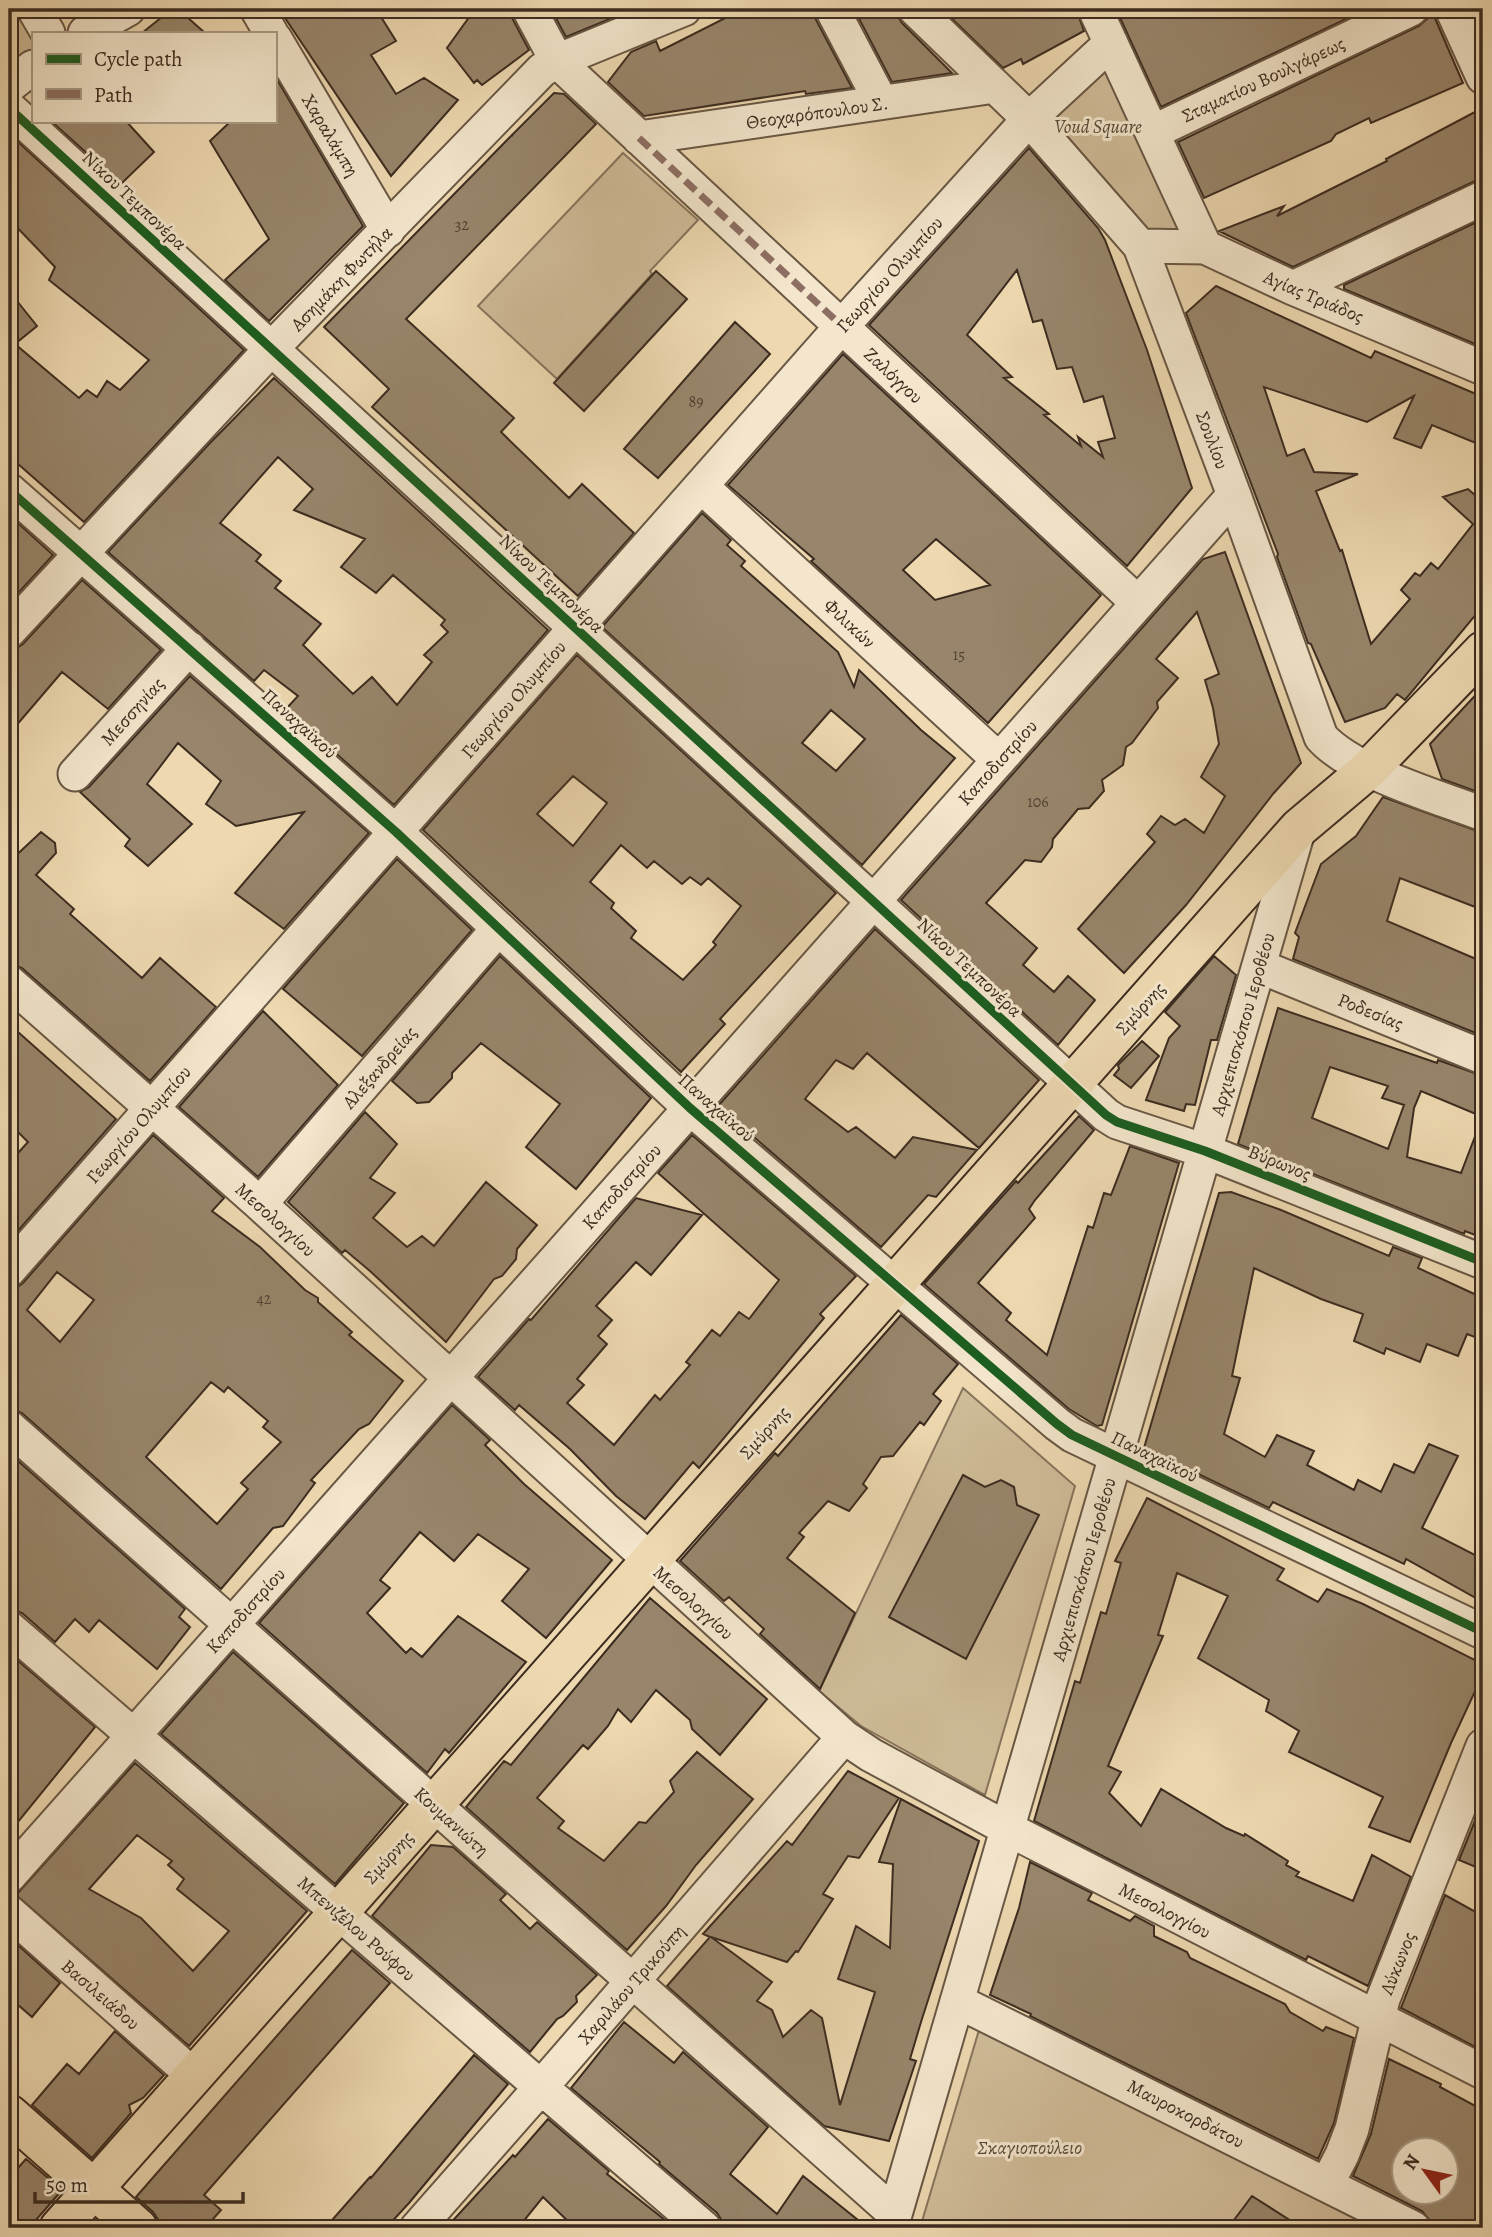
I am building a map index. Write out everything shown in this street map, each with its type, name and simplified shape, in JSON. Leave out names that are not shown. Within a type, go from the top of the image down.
[{"type":"main road","name":"Σμύρνης","points":[[59,2228],[1299,828],[1369,769],[1483,651]]},
{"type":"main road","points":[[9,2114],[138,2228]]},
{"type":"street","points":[[34,9],[47,32]]},
{"type":"street","points":[[87,32],[128,9]]},
{"type":"street","points":[[257,9],[270,32]]},
{"type":"street","name":"Ζαλόγγου","points":[[529,9],[557,61],[1138,603]]},
{"type":"street","name":"Ασημάκη Φωτήλα","points":[[9,631],[271,349],[542,70],[557,61],[684,9]]},
{"type":"street","points":[[832,9],[881,102]]},
{"type":"street","name":"Σουλίου","points":[[915,9],[1029,119],[1140,246],[1321,737],[1339,755],[1483,814]]},
{"type":"street","points":[[1095,9],[1205,247]]},
{"type":"street","name":"Σταματίου Βουλγάρεως","points":[[1153,132],[1411,9]]},
{"type":"street","points":[[1452,9],[1483,77]]},
{"type":"street","name":"Χαραλάμπη","points":[[276,41],[388,230]]},
{"type":"street","name":"Γεωργίου Ολυμπίου","points":[[9,1270],[842,326],[1029,119],[1111,43]]},
{"type":"street","points":[[9,86],[32,68]]},
{"type":"street","name":"Θεοχαρόπουλου Σ.","points":[[639,138],[995,86]]},
{"type":"street","name":"Νίκου Τεμπονέρα","points":[[9,108],[1072,1084]]},
{"type":"street","points":[[1293,288],[1483,198]]},
{"type":"street","name":"Αγίας Τριάδος","points":[[1140,246],[1205,247],[1293,288],[1483,368]]},
{"type":"street","name":"Φιλικών","points":[[701,486],[999,760]]},
{"type":"street","name":"Παναχαϊκού","points":[[9,490],[396,832],[690,1108],[1057,1424],[1072,1435],[1483,1632]]},
{"type":"street","name":"Καποδιστρίου","points":[[9,1876],[1234,495]]},
{"type":"street","name":"Μεσσηνίας","points":[[75,774],[188,648]]},
{"type":"street","name":"Αρχιεπισκόπου Ιεροθέου","points":[[893,2221],[1299,828]]},
{"type":"street","name":"Αλεξανδρείας","points":[[260,1204],[498,929]]},
{"type":"street","name":"Ροδεσίας","points":[[1259,966],[1483,1057]]},
{"type":"street","name":"Μεσολογγίου","points":[[9,982],[260,1204],[649,1562],[844,1737],[871,1755],[1008,1829],[1483,2072]]},
{"type":"street","name":"Βύρωνος","points":[[1072,1084],[1116,1122],[1205,1151],[1483,1262]]},
{"type":"street","name":"Κουμανιώτη","points":[[9,1427],[633,1981],[893,2221]]},
{"type":"street","name":"Μπενιζέλου Ρούφου","points":[[9,1628],[704,2228]]},
{"type":"street","name":"Χαριλάου Τρικούπη","points":[[416,2228],[844,1737]]},
{"type":"street","name":"Λύκωνος","points":[[1327,2184],[1352,2129],[1366,2077],[1377,2018],[1483,1746]]},
{"type":"street","name":"Βασιλειάδου","points":[[9,1912],[194,2076]]},
{"type":"street","name":"Μαυροκορδάτου","points":[[957,2001],[1413,2228]]},
{"type":"green space","points":[[9,9],[34,9],[32,68],[9,86]]},
{"type":"green space","name":"Voud Square","points":[[1111,43],[1205,247],[1140,246],[1029,119]]},
{"type":"green space","points":[[623,153],[698,220],[557,379],[478,306]]},
{"type":"green space","points":[[963,1388],[1075,1486],[985,1795],[861,1726],[819,1691]]},
{"type":"green space","name":"Σκαγιοπούλειο","points":[[979,2030],[1374,2228],[920,2228]]},
{"type":"building","points":[[172,9],[178,9],[204,32],[143,32]]},
{"type":"building","points":[[279,9],[376,9],[396,41],[371,55],[396,94],[424,78],[458,100],[391,176]]},
{"type":"building","points":[[475,9],[510,9],[529,50],[482,85],[477,80],[474,83],[447,48]]},
{"type":"building","points":[[551,9],[634,9],[566,37]]},
{"type":"building","points":[[743,9],[813,9],[815,18],[852,88],[806,94],[805,91],[644,116],[608,82],[631,52],[656,41],[660,51]]},
{"type":"building","points":[[854,9],[896,9],[902,23],[952,73],[892,82]]},
{"type":"building","points":[[942,9],[1076,9],[1084,31],[1023,64],[1021,59],[1003,68]]},
{"type":"building","points":[[1116,9],[1367,9],[1161,107]]},
{"type":"building","points":[[1431,9],[1463,83],[1371,123],[1369,118],[1336,134],[1331,141],[1204,198],[1178,142],[1419,26],[1427,19]]},
{"type":"building","points":[[276,78],[363,226],[269,321],[225,280],[269,239],[210,141],[230,122],[276,122]]},
{"type":"building","points":[[554,93],[564,94],[596,124],[406,319],[514,418],[501,432],[569,498],[582,484],[634,533],[578,596],[372,407],[389,389],[324,327]]},
{"type":"building","points":[[1475,112],[1483,130],[1483,179],[1293,267],[1219,231],[1284,206],[1277,216],[1387,161],[1386,159]]},
{"type":"building","points":[[52,122],[127,122],[154,152],[121,184]]},
{"type":"building","points":[[16,140],[244,350],[84,522],[9,456],[9,291],[37,326],[15,344],[79,398],[87,390],[97,397],[107,381],[120,390],[149,360],[49,280],[55,267],[9,219],[9,146]]},
{"type":"building","points":[[1029,148],[1098,228],[1105,240],[1147,350],[1192,488],[1127,566],[869,325]],"holes":[[[1017,270],[1033,322],[1042,320],[1057,369],[1072,367],[1084,402],[1103,396],[1115,438],[1098,442],[1103,457],[1078,437],[1081,446],[1044,415],[1049,414],[1004,378],[1012,377],[967,335]]]},
{"type":"building","points":[[1483,219],[1483,320],[1475,344],[1344,289],[1344,285]]},
{"type":"building","points":[[656,271],[687,299],[584,411],[554,383]]},
{"type":"building","points":[[1216,286],[1371,358],[1375,351],[1483,397],[1483,446],[1432,425],[1421,448],[1394,438],[1414,396],[1367,422],[1264,387],[1287,456],[1304,449],[1314,472],[1358,474],[1316,491],[1340,551],[1342,550],[1371,644],[1410,599],[1401,590],[1415,573],[1420,576],[1431,563],[1438,569],[1473,524],[1443,497],[1468,489],[1483,502],[1483,606],[1405,700],[1397,694],[1385,708],[1345,722],[1311,644],[1308,643],[1278,554],[1186,313]]},
{"type":"building","points":[[735,322],[770,354],[658,478],[624,449]]},
{"type":"building","points":[[843,354],[1101,595],[988,723],[811,561],[814,559],[728,485]],"holes":[[[936,539],[990,585],[935,600],[903,570]]]},
{"type":"building","points":[[274,378],[548,630],[394,805],[286,709],[298,696],[264,670],[254,681],[108,552]],"holes":[[[278,457],[313,489],[294,510],[365,539],[341,567],[376,593],[393,575],[445,620],[441,625],[448,632],[424,655],[432,662],[397,705],[372,677],[353,694],[303,645],[321,624],[275,588],[281,581],[256,561],[261,555],[220,523]]]},
{"type":"building","points":[[702,513],[731,540],[727,545],[745,561],[741,566],[838,652],[854,687],[859,670],[921,730],[955,758],[862,865],[602,627]],"holes":[[[831,710],[865,739],[836,771],[802,743]]]},
{"type":"building","points":[[9,515],[53,555],[9,603]]},
{"type":"building","points":[[1225,552],[1301,763],[1273,794],[1186,905],[1124,973],[1078,929],[1155,842],[1147,834],[1161,816],[1175,825],[1185,819],[1204,833],[1225,796],[1201,777],[1219,744],[1205,680],[1219,674],[1197,612],[1156,659],[1178,678],[1157,702],[1158,708],[1132,743],[1126,747],[1123,765],[1102,780],[1104,791],[1089,808],[1078,809],[1053,839],[1052,847],[1041,862],[1025,860],[986,903],[1037,948],[1023,965],[1054,992],[1068,976],[1095,1000],[1058,1045],[901,900],[1203,559]]},
{"type":"building","points":[[82,580],[161,650],[108,709],[62,672],[9,734],[9,650],[23,644]]},
{"type":"building","points":[[577,655],[836,893],[720,1019],[725,1024],[681,1072],[423,830]],"holes":[[[573,776],[607,803],[573,846],[537,814]],[[621,845],[647,868],[654,861],[682,884],[690,877],[701,885],[708,878],[741,906],[713,942],[716,945],[683,980],[631,938],[636,931],[611,908],[614,903],[590,882]]]},
{"type":"building","points":[[190,676],[369,833],[284,929],[235,893],[304,812],[236,826],[206,804],[221,781],[178,743],[147,784],[192,824],[148,866],[125,846],[130,839],[80,792],[89,787]]},
{"type":"building","points":[[1483,687],[1483,794],[1442,779],[1430,744]]},
{"type":"building","points":[[1383,797],[1483,833],[1483,910],[1400,878],[1387,921],[1483,962],[1483,1036],[1293,959],[1299,937],[1295,933],[1321,864],[1356,836]]},
{"type":"building","points":[[41,832],[55,843],[56,853],[36,875],[74,909],[70,914],[142,978],[160,958],[216,1007],[150,1081],[22,968],[9,963],[9,862]]},
{"type":"building","points":[[397,859],[472,930],[362,1056],[283,989]]},
{"type":"building","points":[[875,929],[1039,1080],[979,1148],[867,1053],[853,1069],[836,1060],[805,1099],[848,1132],[856,1127],[895,1158],[913,1137],[977,1150],[936,1197],[928,1195],[881,1247],[718,1106]]},
{"type":"building","points":[[500,956],[651,1098],[576,1189],[526,1147],[560,1104],[481,1043],[429,1102],[417,1103],[392,1081]]},
{"type":"building","points":[[1214,956],[1236,975],[1217,1040],[1211,1040],[1195,1105],[1186,1104],[1184,1111],[1146,1100],[1169,1038],[1180,1026],[1165,1012]]},
{"type":"building","points":[[1278,1008],[1437,1063],[1438,1060],[1483,1076],[1483,1117],[1421,1091],[1414,1108],[1407,1157],[1461,1173],[1483,1121],[1483,1238],[1465,1231],[1464,1234],[1238,1144]],"holes":[[[1330,1067],[1388,1086],[1382,1098],[1404,1105],[1388,1149],[1312,1118]]]},
{"type":"building","points":[[263,1011],[338,1085],[258,1177],[179,1107]]},
{"type":"building","points":[[9,1024],[116,1119],[9,1241],[9,1163],[28,1142],[9,1123]]},
{"type":"building","points":[[1142,1041],[1159,1056],[1131,1088],[1114,1075],[1119,1069],[1118,1065]]},
{"type":"building","points":[[365,1112],[397,1144],[370,1178],[395,1193],[373,1218],[407,1247],[422,1236],[434,1246],[486,1182],[537,1225],[517,1249],[516,1259],[502,1276],[494,1279],[446,1342],[370,1271],[345,1250],[342,1253],[288,1202]]},
{"type":"building","points":[[1079,1116],[1094,1130],[1035,1200],[1029,1209],[1035,1218],[978,1283],[1011,1313],[1006,1320],[1047,1355],[1088,1226],[1093,1228],[1104,1193],[1111,1195],[1130,1146],[1179,1163],[1102,1425],[1097,1426],[1069,1409],[924,1284],[1016,1181],[1018,1183]]},
{"type":"building","points":[[153,1135],[224,1198],[212,1211],[260,1247],[305,1290],[318,1298],[318,1302],[352,1332],[349,1335],[403,1381],[369,1424],[359,1429],[311,1480],[315,1483],[283,1526],[273,1528],[221,1589],[22,1413],[9,1408],[9,1289],[23,1283]],"holes":[[[57,1272],[94,1300],[60,1342],[27,1310]],[[211,1382],[224,1392],[228,1387],[268,1421],[263,1427],[281,1442],[241,1483],[248,1489],[217,1524],[146,1457]]]},
{"type":"building","points":[[692,1135],[856,1276],[820,1314],[824,1318],[699,1468],[693,1462],[645,1519],[616,1496],[570,1449],[519,1405],[515,1410],[478,1377],[636,1198],[702,1215],[651,1275],[636,1262],[596,1306],[612,1320],[598,1336],[607,1344],[577,1379],[584,1385],[567,1403],[614,1445],[655,1395],[660,1400],[690,1365],[686,1362],[712,1330],[720,1336],[739,1312],[749,1319],[779,1280],[658,1173]]},
{"type":"building","points":[[1231,1192],[1389,1256],[1393,1247],[1422,1258],[1418,1268],[1483,1298],[1483,1340],[1467,1334],[1458,1356],[1427,1344],[1420,1362],[1386,1348],[1384,1354],[1354,1341],[1363,1314],[1321,1299],[1254,1268],[1232,1376],[1240,1378],[1224,1434],[1265,1457],[1277,1435],[1314,1451],[1307,1465],[1354,1490],[1358,1480],[1381,1492],[1394,1464],[1414,1473],[1429,1444],[1458,1456],[1422,1528],[1483,1559],[1483,1602],[1406,1559],[1404,1564],[1273,1502],[1269,1508],[1144,1448],[1219,1193]]},
{"type":"building","points":[[901,1315],[958,1364],[933,1394],[941,1401],[924,1425],[920,1422],[893,1456],[881,1457],[863,1484],[867,1488],[849,1511],[828,1501],[799,1533],[804,1537],[787,1558],[855,1613],[820,1689],[760,1634],[764,1629],[729,1597],[724,1601],[680,1561],[775,1453],[778,1456]]},
{"type":"building","points":[[452,1405],[490,1440],[485,1445],[524,1484],[612,1560],[546,1638],[502,1601],[529,1569],[478,1534],[454,1561],[420,1532],[380,1580],[390,1588],[367,1613],[406,1653],[411,1648],[422,1657],[458,1616],[526,1662],[449,1753],[445,1749],[427,1773],[259,1623]]},
{"type":"building","points":[[9,1453],[185,1609],[179,1617],[190,1627],[157,1669],[99,1620],[89,1632],[75,1619],[55,1642],[22,1613],[9,1609]]},
{"type":"building","points":[[963,1475],[985,1487],[1001,1480],[1014,1487],[1017,1505],[1039,1515],[966,1659],[889,1617]]},
{"type":"building","points":[[1147,1498],[1284,1569],[1277,1580],[1318,1602],[1327,1589],[1483,1664],[1483,1674],[1410,1842],[1369,1827],[1383,1797],[1289,1752],[1299,1731],[1266,1711],[1269,1700],[1198,1658],[1228,1596],[1177,1573],[1158,1635],[1163,1636],[1108,1766],[1121,1772],[1109,1793],[1141,1826],[1161,1789],[1226,1828],[1244,1836],[1245,1834],[1288,1861],[1286,1865],[1299,1872],[1296,1876],[1353,1901],[1372,1855],[1411,1877],[1368,1986],[1308,1956],[1306,1960],[1034,1821],[1075,1681],[1080,1683],[1101,1612],[1106,1614],[1121,1563],[1115,1561]]},
{"type":"building","points":[[650,1598],[767,1699],[720,1755],[692,1729],[690,1720],[656,1690],[631,1722],[618,1709],[608,1726],[588,1749],[583,1745],[537,1798],[564,1821],[558,1828],[604,1861],[639,1822],[646,1823],[674,1792],[670,1781],[697,1752],[753,1799],[627,1950],[466,1807],[504,1761],[511,1765]]},
{"type":"building","points":[[233,1652],[404,1803],[335,1884],[161,1734]]},
{"type":"building","points":[[9,1653],[95,1727],[9,1833]]},
{"type":"building","points":[[135,1763],[307,1911],[189,2046],[16,1895]],"holes":[[[137,1835],[172,1861],[168,1865],[184,1879],[177,1889],[229,1931],[193,1971],[141,1918],[89,1889]]]},
{"type":"building","points":[[848,1771],[899,1798],[859,1858],[848,1856],[823,1894],[833,1899],[798,1952],[787,1962],[711,1937],[772,1982],[757,2001],[772,2010],[783,2037],[811,2010],[822,2018],[840,2105],[875,1992],[838,1979],[856,1926],[890,1948],[893,1864],[879,1862],[901,1799],[979,1841],[921,2022],[910,2059],[916,2061],[889,2141],[824,2126],[667,1986],[710,1937],[703,1934],[787,1841],[792,1845]]},
{"type":"building","points":[[1483,1801],[1483,1870],[1459,1860]]},
{"type":"building","points":[[431,1845],[453,1847],[506,1894],[500,1900],[530,1929],[537,1922],[597,1975],[576,1996],[577,2002],[557,2019],[530,2052],[372,1916]]},
{"type":"building","points":[[1030,1862],[1092,1893],[1088,1900],[1130,1921],[1135,1916],[1154,1926],[1154,1936],[1187,1952],[1190,1958],[1285,2004],[1290,2012],[1323,2031],[1326,2027],[1354,2038],[1334,2123],[1318,2159],[990,1995],[1019,1908]]},
{"type":"building","points":[[1445,1895],[1483,1916],[1483,2051],[1401,2008]]},
{"type":"building","points":[[9,1937],[60,1983],[32,2017],[9,1997]]},
{"type":"building","points":[[352,1950],[390,1983],[204,2195],[221,2210],[205,2228],[164,2228],[153,2212],[136,2197]]},
{"type":"building","points":[[624,2022],[674,2063],[683,2052],[768,2127],[730,2174],[777,2214],[803,2176],[868,2228],[723,2228],[717,2213],[571,2088]]},
{"type":"building","points":[[115,2031],[164,2075],[143,2098],[129,2105],[131,2113],[92,2158],[32,2105],[67,2064],[79,2074]]},
{"type":"building","points":[[474,2055],[508,2084],[409,2203],[386,2228],[325,2228],[371,2178]]},
{"type":"building","points":[[1389,2059],[1441,2084],[1440,2087],[1483,2110],[1483,2228],[1441,2228],[1412,2206],[1460,2206],[1460,2136],[1390,2136],[1390,2195],[1353,2176],[1371,2134]]},
{"type":"building","points":[[548,2119],[609,2171],[607,2174],[675,2228],[575,2228],[543,2197],[518,2228],[446,2228]]},
{"type":"building","points":[[26,2159],[62,2190],[29,2228],[9,2228],[9,2178]]},
{"type":"building","points":[[1252,2196],[1302,2228],[1228,2228]]},
{"type":"marked path","points":[[639,138],[842,326]]},
{"type":"cycle path","points":[[9,108],[1106,1115],[1117,1122],[1205,1151],[1483,1262]]},
{"type":"cycle path","points":[[9,490],[396,832],[690,1108],[1057,1424],[1072,1435],[1483,1632]]}]
